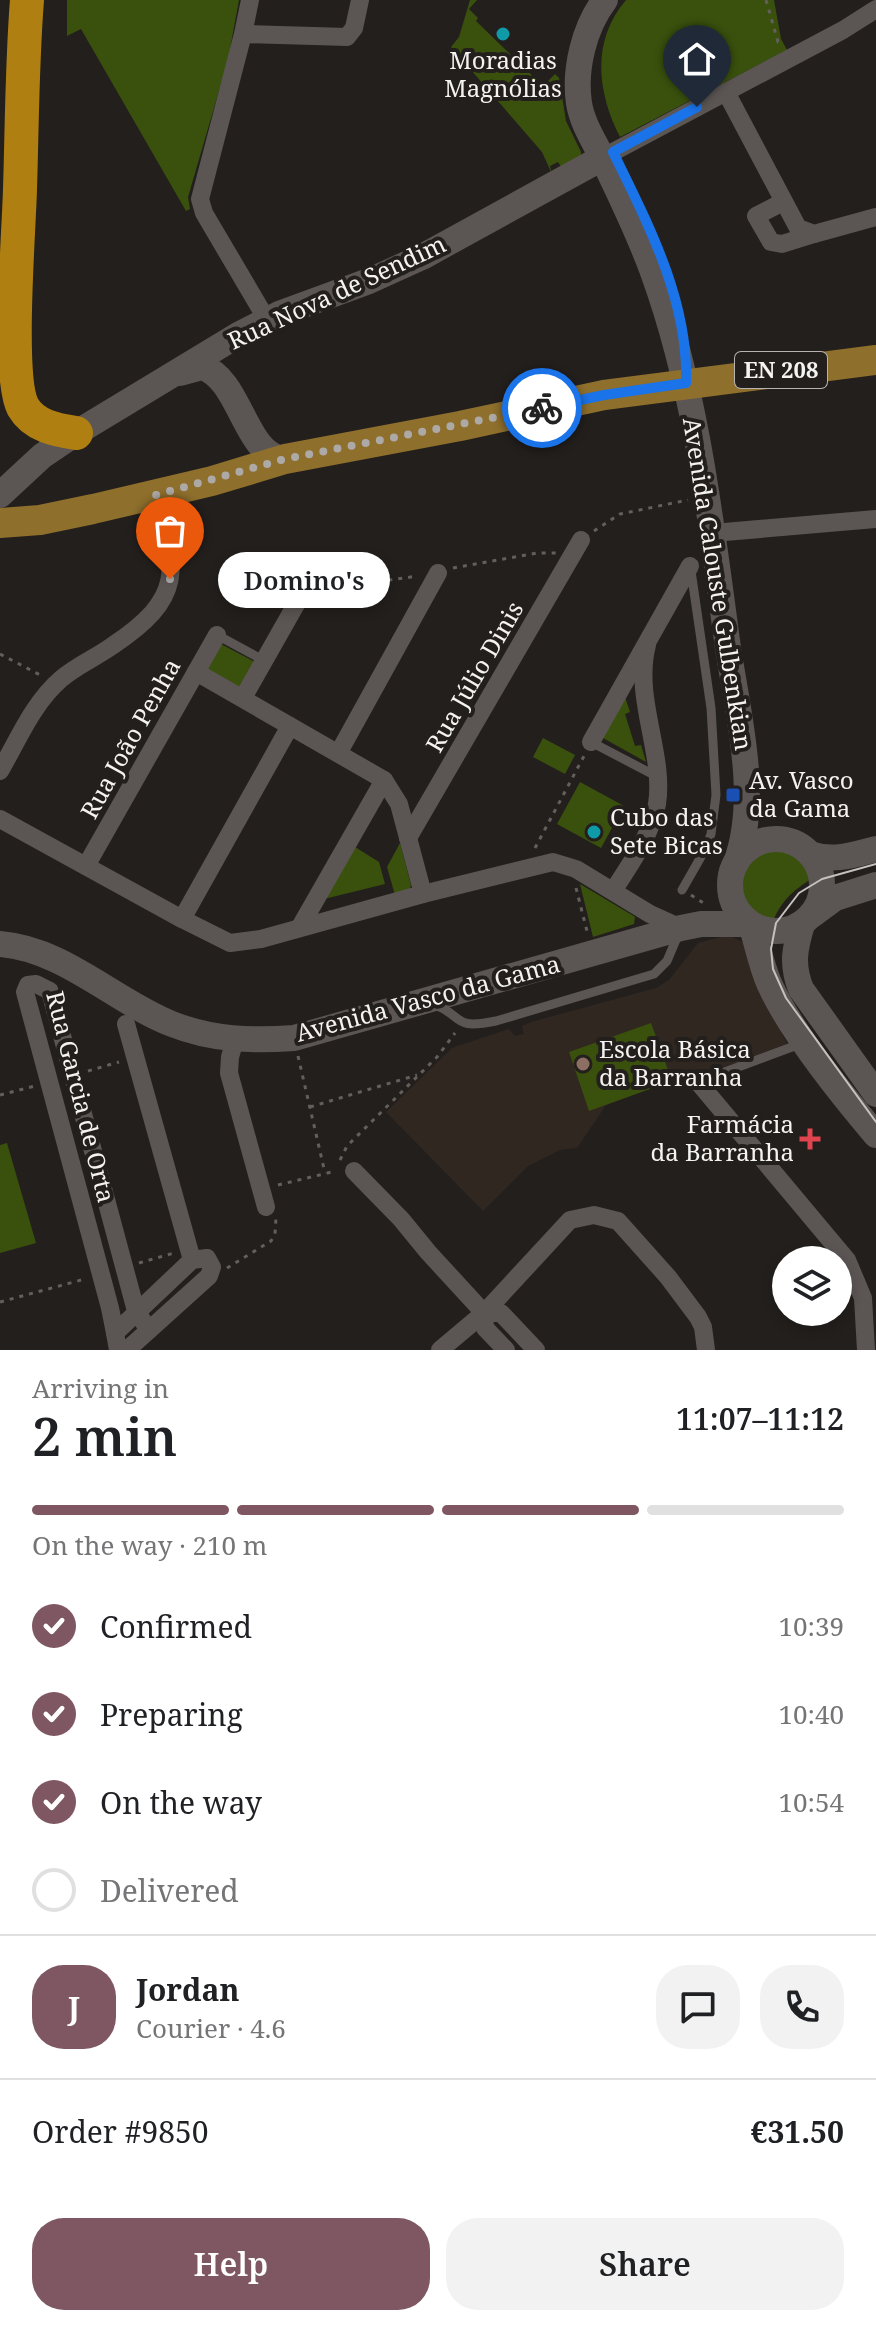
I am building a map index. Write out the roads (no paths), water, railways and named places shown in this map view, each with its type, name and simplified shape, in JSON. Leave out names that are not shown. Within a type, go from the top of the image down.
[{"type":"highway","points":[[0,50],[5,0]]},
{"type":"highway","points":[[27,0],[17,270],[17,389],[25,410],[33,419],[56,430],[76,433]]},
{"type":"main road","name":"Avenida Calouste Gulbenkian","points":[[605,0],[593,20],[582,53],[579,104],[585,123],[608,155],[653,274],[686,383],[713,533],[747,785],[744,840],[733,873]]},
{"type":"main road","name":"Rua Nova de Sendim","points":[[1,508],[42,456],[238,335],[267,320],[422,257],[608,155]]},
{"type":"main road","points":[[222,381],[217,361],[219,353],[238,335]]},
{"type":"main road","name":"EN 208","points":[[1,508],[40,520],[156,495],[285,459],[604,395],[876,360]]},
{"type":"main road","points":[[165,379],[202,367],[212,371],[222,381],[268,453],[285,459]]},
{"type":"main road","points":[[245,469],[251,466],[255,455],[252,431]]},
{"type":"main road","name":"Avenida Calouste Gulbenkian","points":[[747,785],[766,822],[801,848]]},
{"type":"main road","points":[[876,849],[833,859],[767,840],[744,852],[733,873],[735,906],[751,924],[770,985],[805,1042],[876,1135]]},
{"type":"main road","points":[[801,848],[818,866],[822,888],[820,899],[805,920],[793,956],[795,974],[801,989],[876,1094]]},
{"type":"main road","name":"Avenida Vasco da Gama","points":[[681,928],[711,908],[733,873]]},
{"type":"main road","points":[[751,924],[774,931],[805,920],[835,898],[876,885]]},
{"type":"main road","name":"Avenida Vasco da Gama","points":[[0,944],[17,946],[48,957],[172,1024],[235,1040],[294,1038],[681,928],[701,924],[751,924]]},
{"type":"street","points":[[250,0],[200,199],[204,213],[267,320]]},
{"type":"street","points":[[243,34],[347,37],[354,28],[360,0]]},
{"type":"street","name":"Rua Nova de Sendim","points":[[608,155],[843,30],[876,9]]},
{"type":"street","points":[[726,92],[798,228],[814,234]]},
{"type":"street","points":[[783,202],[756,216],[771,242],[782,244],[876,217]]},
{"type":"street","points":[[0,771],[40,701],[84,663],[113,646],[162,602],[170,579],[172,554],[156,495]]},
{"type":"street","points":[[713,533],[876,519]]},
{"type":"street","name":"Rua Júlio Dinis","points":[[408,838],[581,540]]},
{"type":"street","points":[[591,742],[690,566]]},
{"type":"street","points":[[339,752],[438,573]]},
{"type":"street","points":[[243,698],[303,592]]},
{"type":"street","name":"Rua João Penha","points":[[86,866],[217,635]]},
{"type":"street","points":[[613,891],[652,819],[657,803],[643,680],[647,645]]},
{"type":"street","points":[[196,672],[384,780],[399,804],[423,894]]},
{"type":"street","points":[[182,919],[290,726]]},
{"type":"street","points":[[300,927],[384,780]]},
{"type":"street","points":[[0,819],[230,943],[261,939],[524,867],[553,862],[571,867],[663,922],[681,928]]},
{"type":"street","name":"Rua Garcia de Orta","points":[[116,1341],[25,992],[28,985],[36,984],[50,991],[136,1311],[149,1330]]},
{"type":"street","points":[[126,1024],[190,1254]]},
{"type":"street","points":[[235,1040],[229,1073],[266,1207]]},
{"type":"street","points":[[698,1082],[847,1260],[863,1298],[866,1350]]},
{"type":"street","points":[[345,1171],[401,1219],[484,1313],[485,1328],[506,1350]]},
{"type":"street","points":[[440,1350],[484,1313],[570,1220],[581,1216],[607,1217],[624,1227],[688,1302],[703,1327],[706,1350]]},
{"type":"street","points":[[116,1341],[136,1311],[190,1254]]},
{"type":"street","points":[[127,1350],[209,1276],[212,1267],[207,1258],[190,1254]]},
{"type":"street","points":[[484,1313],[501,1313],[536,1350]]},
{"type":"lane","points":[[682,890],[706,848],[716,795],[711,708],[690,566]]},
{"type":"lane","points":[[217,635],[263,660]]},
{"type":"lane","points":[[591,742],[656,776]]},
{"type":"lane","points":[[427,1002],[441,1007],[462,1023],[478,1025],[496,1021],[654,974],[667,961],[681,928]]},
{"type":"lane","points":[[698,1082],[805,1042]]},
{"type":"tram line","points":[[876,864],[822,879],[799,893],[776,923],[771,949],[773,969],[786,998],[876,1122]]},
{"type":"place","name":"Moradias Magnólias","points":[[503,34]]},
{"type":"place","name":"Domino's","points":[[170,579]]},
{"type":"place","name":"Av. Vasco da Gama","points":[[733,795]]},
{"type":"place","name":"Cubo das Sete Bicas","points":[[594,832]]},
{"type":"place","name":"Escola Básica da Barranha","points":[[583,1064]]},
{"type":"place","name":"Farmácia da Barranha","points":[[810,1139]]}]
